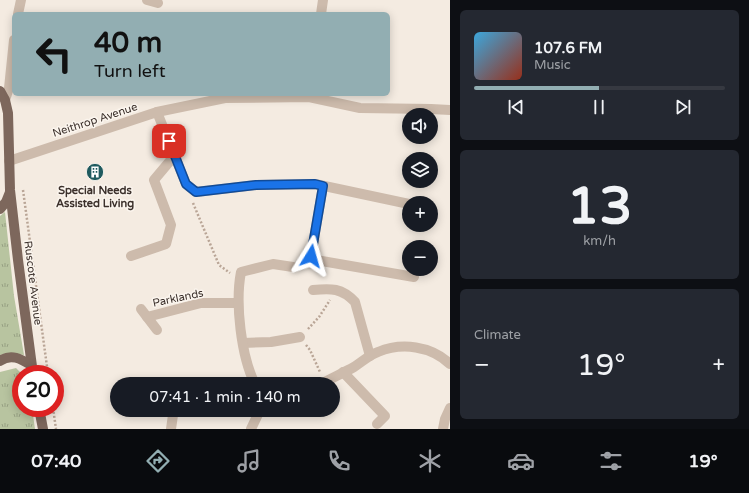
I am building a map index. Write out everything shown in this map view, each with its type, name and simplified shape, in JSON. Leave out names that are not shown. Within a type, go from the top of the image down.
[{"type":"main road","name":"Ruscote Avenue","points":[[3,96],[8,113],[10,190],[31,365]]},
{"type":"main road","points":[[0,209],[6,202],[10,190]]},
{"type":"main road","points":[[0,360],[10,357],[19,358],[27,365]]},
{"type":"main road","points":[[41,417],[43,429]]},
{"type":"street","points":[[18,12],[20,0]]},
{"type":"street","points":[[147,0],[158,3]]},
{"type":"street","points":[[321,12],[323,0]]},
{"type":"street","name":"Ruscote Avenue","points":[[3,96],[9,88],[12,59]]},
{"type":"street","name":"Neithrop Avenue","points":[[9,160],[157,112],[225,98],[309,96],[360,108],[450,110]]},
{"type":"street","points":[[157,112],[186,184],[196,192],[256,185],[315,184],[402,203]]},
{"type":"street","points":[[131,256],[166,244],[171,225],[154,180],[175,155]]},
{"type":"street","points":[[323,186],[311,256],[316,260],[414,277]]},
{"type":"street","points":[[252,377],[247,365],[238,303],[240,276],[273,264],[293,266]]},
{"type":"street","points":[[313,290],[330,288],[350,297],[355,302],[370,356]]},
{"type":"street","name":"Parklands","points":[[157,330],[144,313],[201,303],[238,303]]},
{"type":"street","points":[[243,343],[276,342],[300,337]]},
{"type":"street","points":[[334,377],[376,352],[398,346],[422,348],[442,356],[450,364]]},
{"type":"street","points":[[343,372],[385,416],[377,424]]},
{"type":"street","points":[[443,429],[445,419],[450,408]]},
{"type":"street","points":[[171,429],[173,417]]},
{"type":"street","points":[[251,429],[257,417]]},
{"type":"path","points":[[186,184],[219,265],[240,276]]},
{"type":"path","points":[[22,189],[47,365]]},
{"type":"path","points":[[321,377],[310,350],[300,337],[319,317],[336,290]]},
{"type":"path","points":[[54,417],[56,429]]},
{"type":"green space","points":[[5,212],[14,296],[24,355],[8,353],[0,355],[0,216]]},
{"type":"green space","points":[[12,369],[12,417],[33,417],[35,429],[0,429],[0,372]]},
{"type":"place","name":"Special Needs Assisted Living","points":[[95,172]]},
{"type":"route","points":[[169,141],[186,184],[196,192],[256,185],[315,184],[323,186],[311,248],[311,256]]}]
